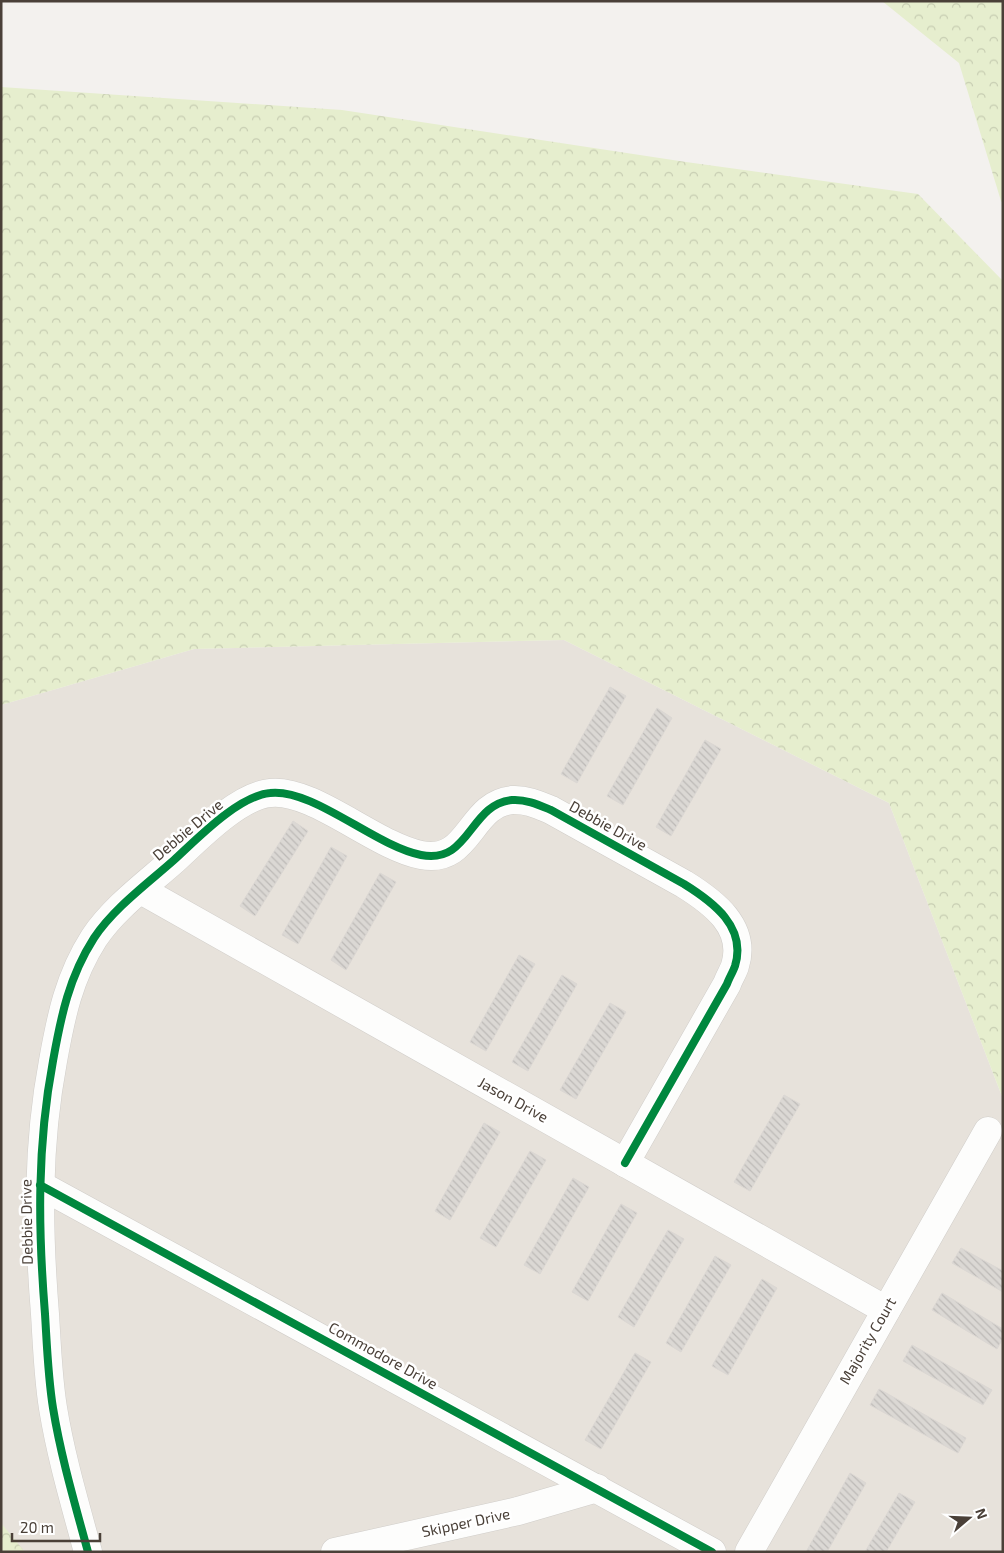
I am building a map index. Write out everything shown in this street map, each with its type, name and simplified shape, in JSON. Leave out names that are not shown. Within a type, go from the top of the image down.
[{"type":"street","name":"Debbie Drive","points":[[88,1552],[62,1456],[47,1367],[42,1284],[40,1184],[42,1132],[46,1097],[64,1001],[95,936],[112,916],[223,817],[241,804],[270,792],[300,797],[321,806],[390,844],[413,853],[432,856],[448,853],[459,846],[480,817],[496,805],[514,800],[532,802],[551,810],[705,897],[722,912],[733,929],[737,948],[735,966],[727,984],[626,1163]]},
{"type":"street","name":"Jason Drive","points":[[141,890],[886,1310]]},
{"type":"street","name":"Majority Court","points":[[749,1552],[988,1132]]},
{"type":"street","name":"Commodore Drive","points":[[40,1184],[712,1552]]},
{"type":"street","name":"Skipper Drive","points":[[335,1552],[518,1511],[596,1488]]},
{"type":"shaded area","points":[[564,640],[889,803],[1003,1099],[1003,1552],[1,1552],[1,705],[194,649]]},
{"type":"green space","points":[[882,1],[1003,1],[1003,204],[959,63]]},
{"type":"green space","points":[[1,87],[342,110],[686,162],[918,194],[1003,281],[1003,1099],[889,803],[564,640],[194,649],[1,705]]},
{"type":"green space","points":[[1,1523],[25,1552],[1,1552]]},
{"type":"building","points":[[610,687],[626,696],[577,783],[561,774]]},
{"type":"building","points":[[657,708],[672,718],[623,805],[607,796]]},
{"type":"building","points":[[705,740],[721,749],[671,836],[656,827]]},
{"type":"building","points":[[293,821],[308,831],[255,916],[240,906]]},
{"type":"building","points":[[331,847],[347,856],[298,944],[282,935]]},
{"type":"building","points":[[380,873],[396,882],[346,970],[331,960]]},
{"type":"building","points":[[519,955],[535,964],[486,1051],[470,1042]]},
{"type":"building","points":[[562,975],[577,984],[528,1071],[512,1062]]},
{"type":"building","points":[[610,1003],[626,1012],[576,1099],[560,1090]]},
{"type":"building","points":[[784,1095],[800,1104],[750,1191],[734,1182]]},
{"type":"building","points":[[484,1123],[500,1132],[450,1220],[435,1211]]},
{"type":"building","points":[[530,1151],[546,1160],[496,1247],[480,1238]]},
{"type":"building","points":[[573,1178],[589,1187],[540,1274],[524,1265]]},
{"type":"building","points":[[621,1204],[637,1213],[588,1301],[572,1292]]},
{"type":"building","points":[[668,1230],[684,1239],[634,1327],[618,1317]]},
{"type":"building","points":[[961,1248],[1003,1271],[1003,1292],[952,1263]]},
{"type":"building","points":[[715,1256],[731,1265],[681,1352],[666,1343]]},
{"type":"building","points":[[762,1279],[777,1288],[728,1375],[712,1366]]},
{"type":"building","points":[[942,1293],[1003,1329],[1003,1338],[997,1349],[932,1310]]},
{"type":"building","points":[[912,1345],[992,1390],[983,1405],[903,1361]]},
{"type":"building","points":[[635,1353],[651,1362],[601,1449],[585,1440]]},
{"type":"building","points":[[879,1389],[966,1438],[958,1453],[870,1405]]},
{"type":"building","points":[[850,1473],[866,1483],[827,1552],[806,1552]]},
{"type":"building","points":[[899,1493],[915,1502],[886,1552],[865,1552]]},
{"type":"cycle path","points":[[88,1552],[56,1426],[49,1373],[43,1282],[40,1187],[44,1124],[56,1044],[72,982],[85,953],[102,927],[131,897],[206,830],[232,810],[258,796],[270,793],[287,794],[305,799],[325,808],[403,850],[421,855],[437,856],[450,851],[460,843],[477,822],[498,804],[512,800],[527,801],[551,810],[684,884],[706,899],[725,917],[732,928],[736,939],[735,966],[727,984],[625,1163]]},
{"type":"cycle path","points":[[40,1185],[712,1552]]}]
